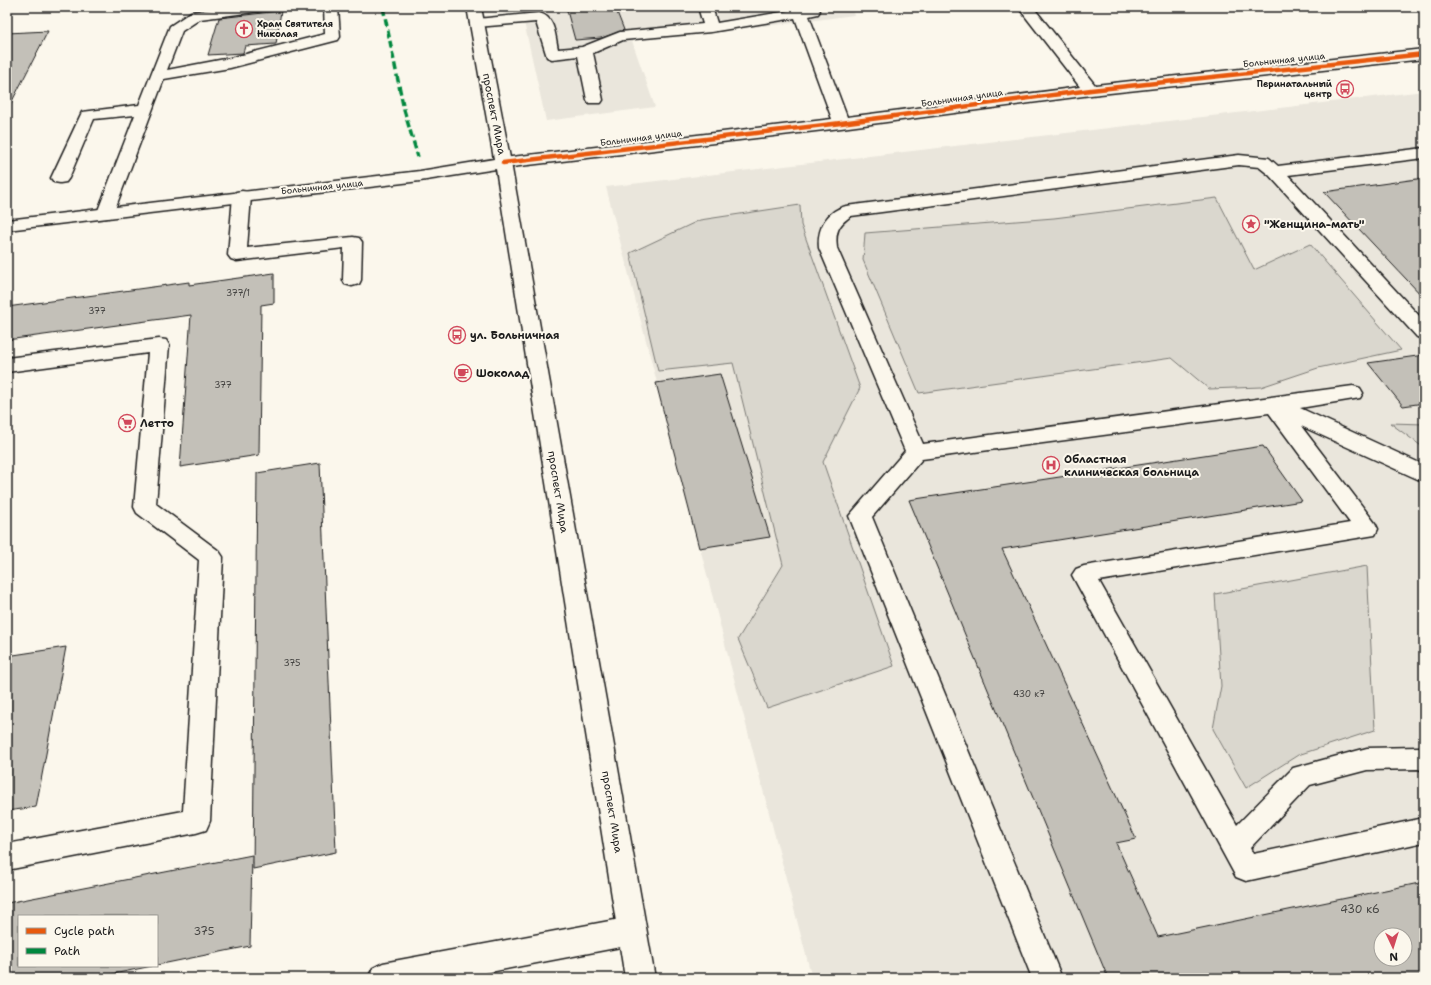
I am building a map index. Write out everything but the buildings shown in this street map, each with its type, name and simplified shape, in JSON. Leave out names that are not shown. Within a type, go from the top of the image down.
[{"type":"main road","points":[[106,213],[175,29],[196,15],[261,7]]},
{"type":"main road","points":[[157,76],[230,63],[333,37],[331,7]]},
{"type":"main road","name":"проспект Мира","points":[[474,7],[503,163],[640,978]]},
{"type":"main road","points":[[705,7],[711,28]]},
{"type":"main road","points":[[1025,7],[1091,90]]},
{"type":"main road","points":[[477,23],[539,17],[544,21],[552,54],[585,51],[620,36],[711,28],[806,10],[841,123]]},
{"type":"main road","points":[[585,51],[596,100]]},
{"type":"main road","name":"Больничная улица","points":[[7,224],[420,176],[503,163],[841,123],[1091,90],[1424,54]]},
{"type":"main road","points":[[60,178],[69,161],[88,115],[146,109]]},
{"type":"main road","points":[[1275,171],[1424,153]]},
{"type":"main road","points":[[916,452],[828,248],[826,234],[831,222],[846,210],[1239,160],[1263,162],[1275,171],[1424,332]]},
{"type":"main road","points":[[242,196],[237,255],[353,242],[352,280]]},
{"type":"main road","points":[[7,365],[159,345],[145,507],[211,557],[196,821],[7,857]]},
{"type":"main road","points":[[1047,978],[860,516],[916,452],[1274,405],[1353,393]]},
{"type":"main road","points":[[1274,405],[1424,474]]},
{"type":"main road","points":[[1274,405],[1367,529],[1084,575],[1246,868],[1424,830]]},
{"type":"main road","points":[[1234,846],[1302,776],[1367,759],[1419,758],[1424,760]]},
{"type":"main road","points":[[383,978],[631,931]]},
{"type":"shaded area","points":[[533,7],[850,7],[854,15],[794,23],[631,38],[655,107],[546,121],[522,13]]},
{"type":"shaded area","name":"Областная клиническая больница","points":[[1424,91],[1424,978],[812,978],[606,187]]},
{"type":"shaded area","points":[[1217,198],[1254,270],[1310,244],[1401,350],[1318,368],[1261,387],[1209,389],[1172,358],[919,393],[863,260],[865,233],[1054,218]]},
{"type":"shaded area","points":[[800,205],[801,225],[860,388],[823,462],[894,666],[767,708],[738,639],[783,565],[733,363],[658,371],[630,253],[700,220]]},
{"type":"shaded area","points":[[1390,423],[1424,424],[1424,448]]},
{"type":"shaded area","points":[[1367,566],[1375,730],[1298,755],[1246,788],[1213,729],[1221,686],[1215,594]]},
{"type":"marked path","points":[[383,7],[404,110],[418,157]]},
{"type":"cycle path","points":[[503,163],[841,123],[1091,90],[1424,54]]},
{"type":"place","name":"Храм Святителя Николая","points":[[244,29]]},
{"type":"place","name":"Перинатальный центр","points":[[1345,89]]},
{"type":"place","name":"\"Женщина-мать\"","points":[[1251,224]]},
{"type":"place","name":"ул. Больничная","points":[[457,335]]},
{"type":"place","name":"Шоколад","points":[[463,373]]},
{"type":"place","name":"Летто","points":[[127,423]]},
{"type":"place","name":"Областная клиническая больница","points":[[1051,465]]}]
